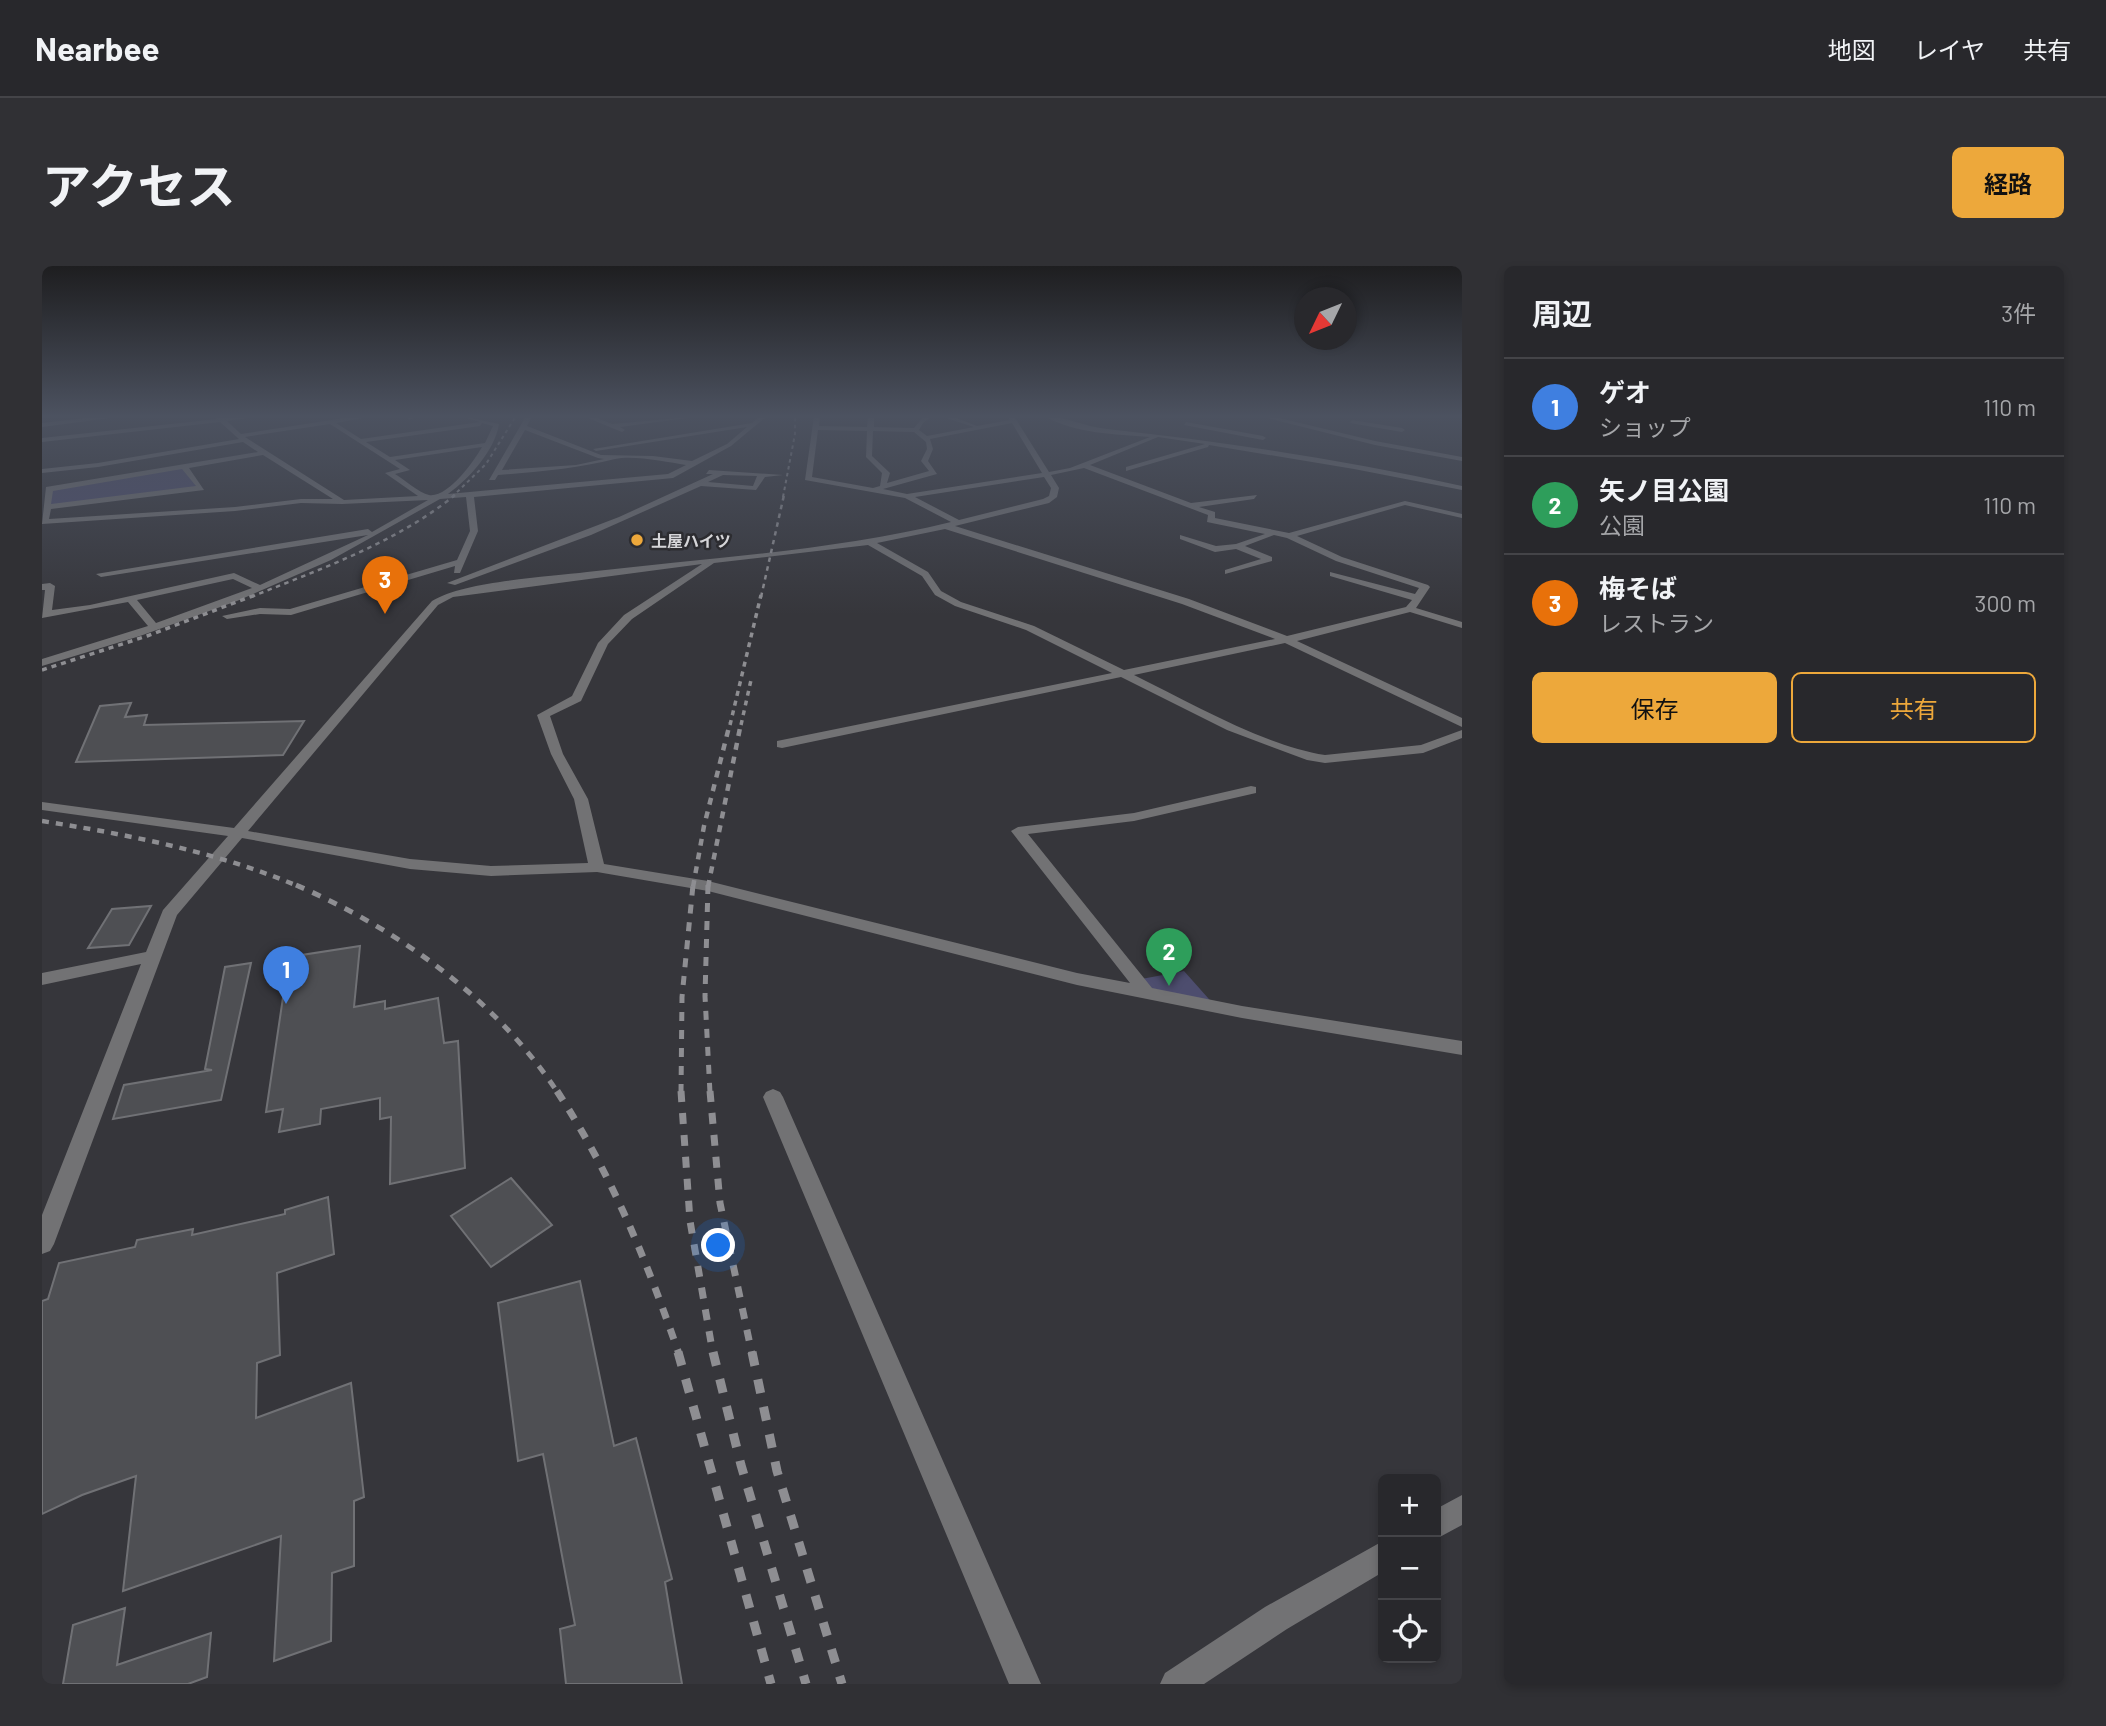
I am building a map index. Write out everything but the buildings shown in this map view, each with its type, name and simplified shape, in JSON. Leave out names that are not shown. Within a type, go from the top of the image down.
[{"type":"street","points":[[92,482],[49,489],[43,522],[235,509],[301,501],[342,502],[470,495],[605,482]]},
{"type":"street","points":[[47,507],[201,488],[196,482]]},
{"type":"street","points":[[310,482],[342,502]]},
{"type":"street","points":[[403,482],[425,496]]},
{"type":"street","points":[[42,663],[154,627],[350,548],[386,530],[456,482]]},
{"type":"street","points":[[470,495],[485,482]]},
{"type":"street","points":[[42,1244],[169,914],[435,603],[451,588],[585,535],[703,482]]},
{"type":"street","points":[[699,484],[755,488],[758,482]]},
{"type":"street","points":[[838,482],[880,488],[907,496],[958,523]]},
{"type":"street","points":[[880,488],[882,482]]},
{"type":"street","points":[[880,488],[899,482]]},
{"type":"street","points":[[907,496],[994,482]]},
{"type":"street","points":[[451,588],[869,542],[946,526],[1053,497],[1055,488],[1051,482]]},
{"type":"street","points":[[1130,482],[1193,505],[1212,514],[1210,520],[1289,536],[1339,559],[1425,587],[1410,609]]},
{"type":"street","points":[[1437,482],[1462,488]]},
{"type":"street","points":[[451,588],[474,531],[470,495]]},
{"type":"street","points":[[1193,505],[1254,497]]},
{"type":"street","points":[[1434,509],[1452,501]]},
{"type":"street","points":[[1289,536],[1405,503],[1462,516]]},
{"type":"street","points":[[946,526],[1012,550],[1155,591],[1286,640],[1462,723]]},
{"type":"street","points":[[101,574],[386,530]]},
{"type":"street","points":[[1183,537],[1215,549],[1237,546],[1273,534]]},
{"type":"street","points":[[869,542],[925,574],[934,590],[948,599],[984,614],[1030,628],[1119,674],[1171,695],[1231,727],[1317,758],[1423,749],[1462,734]]},
{"type":"street","points":[[1228,572],[1269,559],[1237,546]]},
{"type":"street","points":[[597,867],[581,799],[556,754],[543,715],[577,698],[603,643],[628,617],[714,560]]},
{"type":"street","points":[[227,615],[260,611],[291,612],[462,561]]},
{"type":"street","points":[[1333,575],[1417,598]]},
{"type":"street","points":[[42,587],[50,586],[44,615],[90,608],[234,576],[258,587]]},
{"type":"street","points":[[130,598],[154,627]]},
{"type":"street","points":[[782,744],[1286,640],[1410,609],[1462,625]]},
{"type":"street","points":[[1146,992],[1018,831],[1134,817],[1251,790]]},
{"type":"street","points":[[42,806],[237,832],[410,864],[491,871],[597,867],[708,886],[1077,979],[1242,1012],[1462,1048]]},
{"type":"street","points":[[42,979],[153,956]]},
{"type":"street","points":[[42,995],[62,975]]},
{"type":"street","points":[[773,1097],[1025,1684]]},
{"type":"street","points":[[1441,1522],[1462,1509]]},
{"type":"street","points":[[1176,1684],[1276,1618],[1378,1559]]},
{"type":"shaded area","points":[[89,482],[196,482],[201,488],[47,507],[49,489]]},
{"type":"shaded area","points":[[1184,971],[1216,1007],[1146,992],[1136,980]]},
{"type":"railway","points":[[452,497],[467,482]]},
{"type":"railway","points":[[783,497],[786,482]]},
{"type":"railway","points":[[251,597],[383,541],[455,495]]},
{"type":"railway","points":[[761,597],[784,495]]},
{"type":"railway","points":[[42,670],[147,636],[255,595]]},
{"type":"railway","points":[[730,725],[761,595]]},
{"type":"railway","points":[[741,725],[751,680]]},
{"type":"railway","points":[[693,887],[704,826],[730,723]]},
{"type":"railway","points":[[708,887],[741,723]]},
{"type":"railway","points":[[42,821],[108,832],[206,854],[300,887]]},
{"type":"railway","points":[[296,885],[372,923],[442,970],[475,997],[505,1027],[558,1093]]},
{"type":"railway","points":[[681,1091],[682,997],[693,885]]},
{"type":"railway","points":[[708,885],[705,996],[710,1093]]},
{"type":"railway","points":[[557,1091],[595,1154],[626,1218],[679,1354]]},
{"type":"railway","points":[[681,1091],[690,1221],[713,1354]]},
{"type":"railway","points":[[710,1091],[720,1203],[752,1354]]},
{"type":"railway","points":[[678,1352],[771,1684]]},
{"type":"railway","points":[[713,1352],[741,1465],[806,1684]]},
{"type":"railway","points":[[752,1352],[777,1471],[842,1684]]},
{"type":"place","name":"土屋ハイツ","points":[[637,540]]},
{"type":"place","name":"梅そば","points":[[385,614]]},
{"type":"place","name":"矢ノ目公園","points":[[1169,986]]},
{"type":"place","name":"ゲオ","points":[[286,1004]]}]
